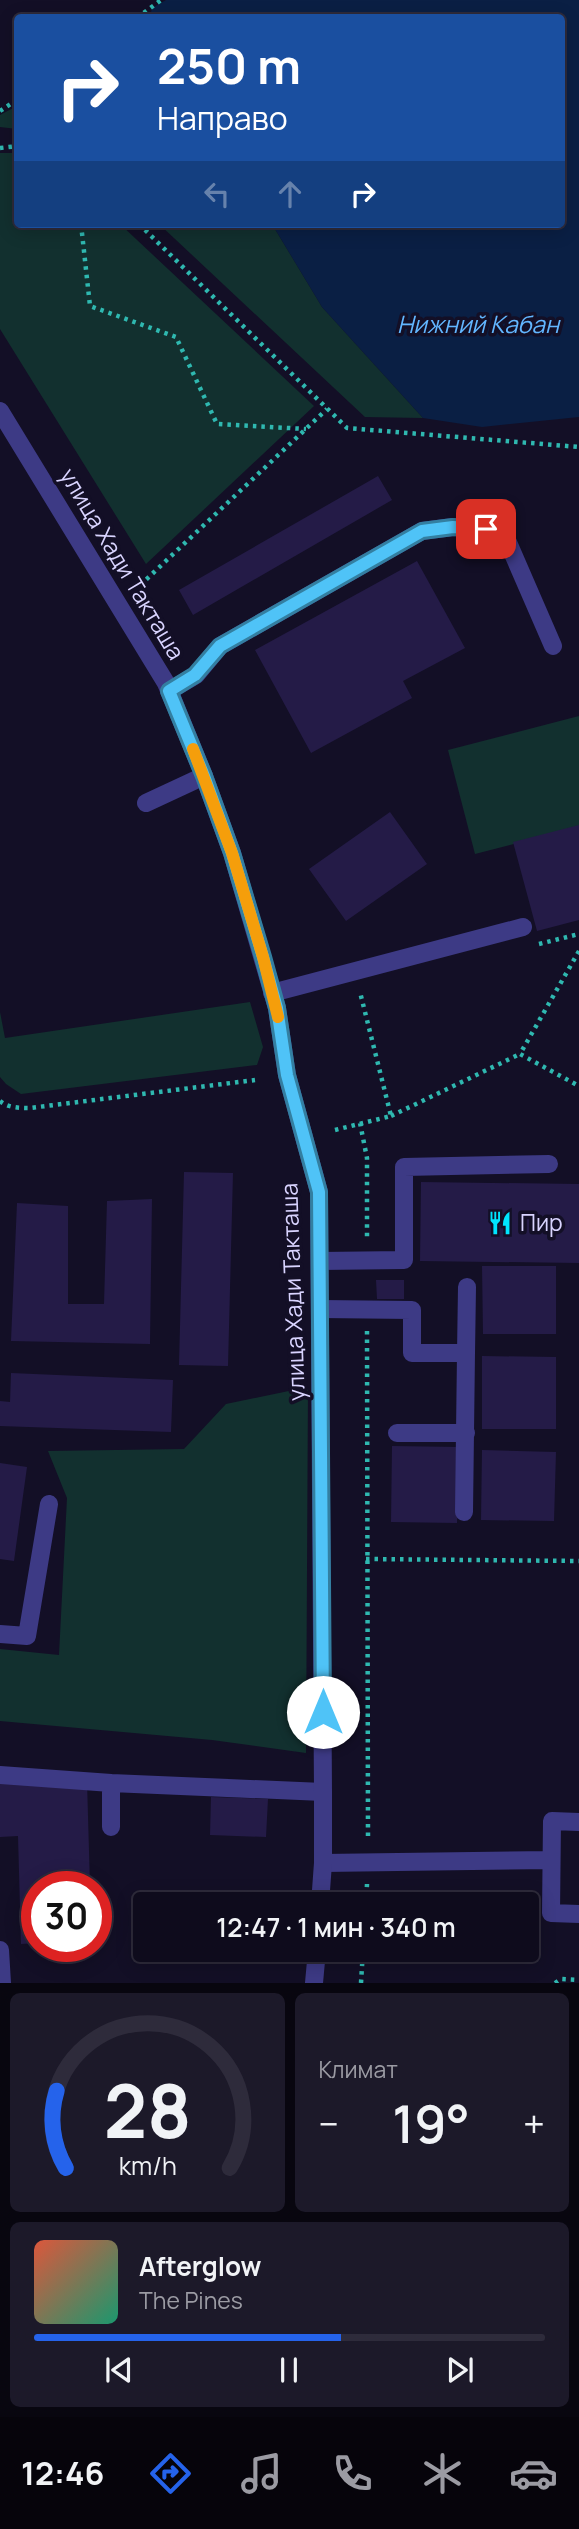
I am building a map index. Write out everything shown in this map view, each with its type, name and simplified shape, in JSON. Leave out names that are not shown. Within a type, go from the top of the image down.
[{"type":"street","name":"улица Хади Такташа","points":[[0,411],[119,604],[169,691],[204,776],[232,853],[272,993],[287,1075],[319,1192],[323,1792],[321,1892]]},
{"type":"street","points":[[169,691],[195,675],[220,646],[422,531],[453,527],[486,529],[507,540],[553,646]]},
{"type":"street","points":[[146,803],[204,776]]},
{"type":"street","points":[[272,993],[523,927]]},
{"type":"street","points":[[320,1261],[404,1260],[404,1167],[549,1164]]},
{"type":"street","points":[[464,1512],[467,1287]]},
{"type":"street","points":[[320,1309],[367,1318],[412,1310],[412,1353],[466,1353]]},
{"type":"street","points":[[397,1433],[466,1433]]},
{"type":"street","points":[[0,1634],[27,1636],[49,1504]]},
{"type":"street","points":[[0,1775],[111,1783],[323,1792]]},
{"type":"street","points":[[111,1783],[111,1827]]},
{"type":"street","points":[[579,1822],[552,1821],[551,1860],[551,1913],[579,1914]]},
{"type":"street","points":[[323,1863],[551,1860]]},
{"type":"street","points":[[0,1950],[2,1983]]},
{"type":"street","points":[[314,1983],[316,1962]]},
{"type":"path","points":[[142,14],[161,0]]},
{"type":"path","points":[[81,228],[90,306],[176,337],[217,424],[306,429]]},
{"type":"path","points":[[143,228],[347,428],[579,447]]},
{"type":"path","points":[[119,604],[327,409]]},
{"type":"path","points":[[335,1130],[391,1116],[520,1054],[579,951]]},
{"type":"path","points":[[359,988],[391,1116]]},
{"type":"path","points":[[520,1054],[579,1086]]},
{"type":"path","points":[[0,1101],[19,1108],[30,1108],[255,1080]]},
{"type":"path","points":[[360,1123],[367,1158],[367,1260]]},
{"type":"path","points":[[367,1318],[367,1892]]},
{"type":"path","points":[[366,1559],[579,1561]]},
{"type":"path","points":[[361,1983],[362,1962]]},
{"type":"path","points":[[555,1983],[561,1979],[579,1980]]},
{"type":"green space","points":[[14,108],[14,129],[0,127],[0,115]]},
{"type":"green space","points":[[0,153],[14,153],[14,228],[124,228],[314,406],[146,564],[0,329]]},
{"type":"green space","points":[[163,228],[274,228],[322,307],[423,418],[365,417]]},
{"type":"green space","points":[[579,716],[579,827],[475,854],[448,750]]},
{"type":"green space","points":[[250,1002],[263,1047],[257,1065],[21,1094],[0,1077],[0,1012],[5,1038]]},
{"type":"green space","points":[[308,1387],[306,1753],[212,1740],[0,1721],[0,1649],[59,1655],[67,1498],[48,1451],[184,1449],[226,1404]]},
{"type":"water","name":"Нижний Кабан","points":[[166,0],[579,0],[579,417],[482,427],[423,418],[322,307],[274,228],[565,228],[565,14],[151,14],[152,8]]},
{"type":"building","points":[[378,476],[392,500],[193,615],[179,590]]},
{"type":"building","points":[[417,561],[465,648],[403,681],[412,698],[311,753],[255,650]]},
{"type":"building","points":[[390,812],[427,864],[346,921],[309,869]]},
{"type":"building","points":[[579,825],[579,920],[537,931],[513,842]]},
{"type":"building","points":[[184,1172],[233,1173],[228,1366],[179,1365]]},
{"type":"building","name":"Пир","points":[[421,1182],[579,1184],[579,1263],[420,1261]]},
{"type":"building","points":[[152,1199],[150,1344],[11,1341],[17,1203],[68,1206],[68,1304],[104,1304],[107,1201]]},
{"type":"building","points":[[482,1266],[556,1266],[556,1334],[483,1334]]},
{"type":"building","points":[[376,1280],[404,1280],[404,1299],[377,1299]]},
{"type":"building","points":[[482,1356],[556,1357],[556,1429],[482,1429]]},
{"type":"building","points":[[11,1373],[173,1380],[171,1432],[0,1426],[0,1401],[10,1402]]},
{"type":"building","points":[[392,1446],[459,1447],[457,1523],[391,1522]]},
{"type":"building","points":[[482,1450],[556,1452],[554,1521],[481,1520]]},
{"type":"building","points":[[0,1463],[27,1467],[14,1561],[0,1559]]},
{"type":"building","points":[[87,1781],[90,1871],[21,1871],[21,1944],[18,1836],[0,1837],[0,1784]]},
{"type":"building","points":[[211,1797],[268,1799],[266,1837],[210,1835]]},
{"type":"slow traffic","points":[[193,749],[232,853],[278,1017]]},
{"type":"place","name":"Пир","points":[[500,1223]]},
{"type":"route","points":[[323,1712],[319,1192],[287,1075],[277,1008],[232,853],[169,691],[195,675],[220,646],[422,531],[453,527],[486,529]]}]
